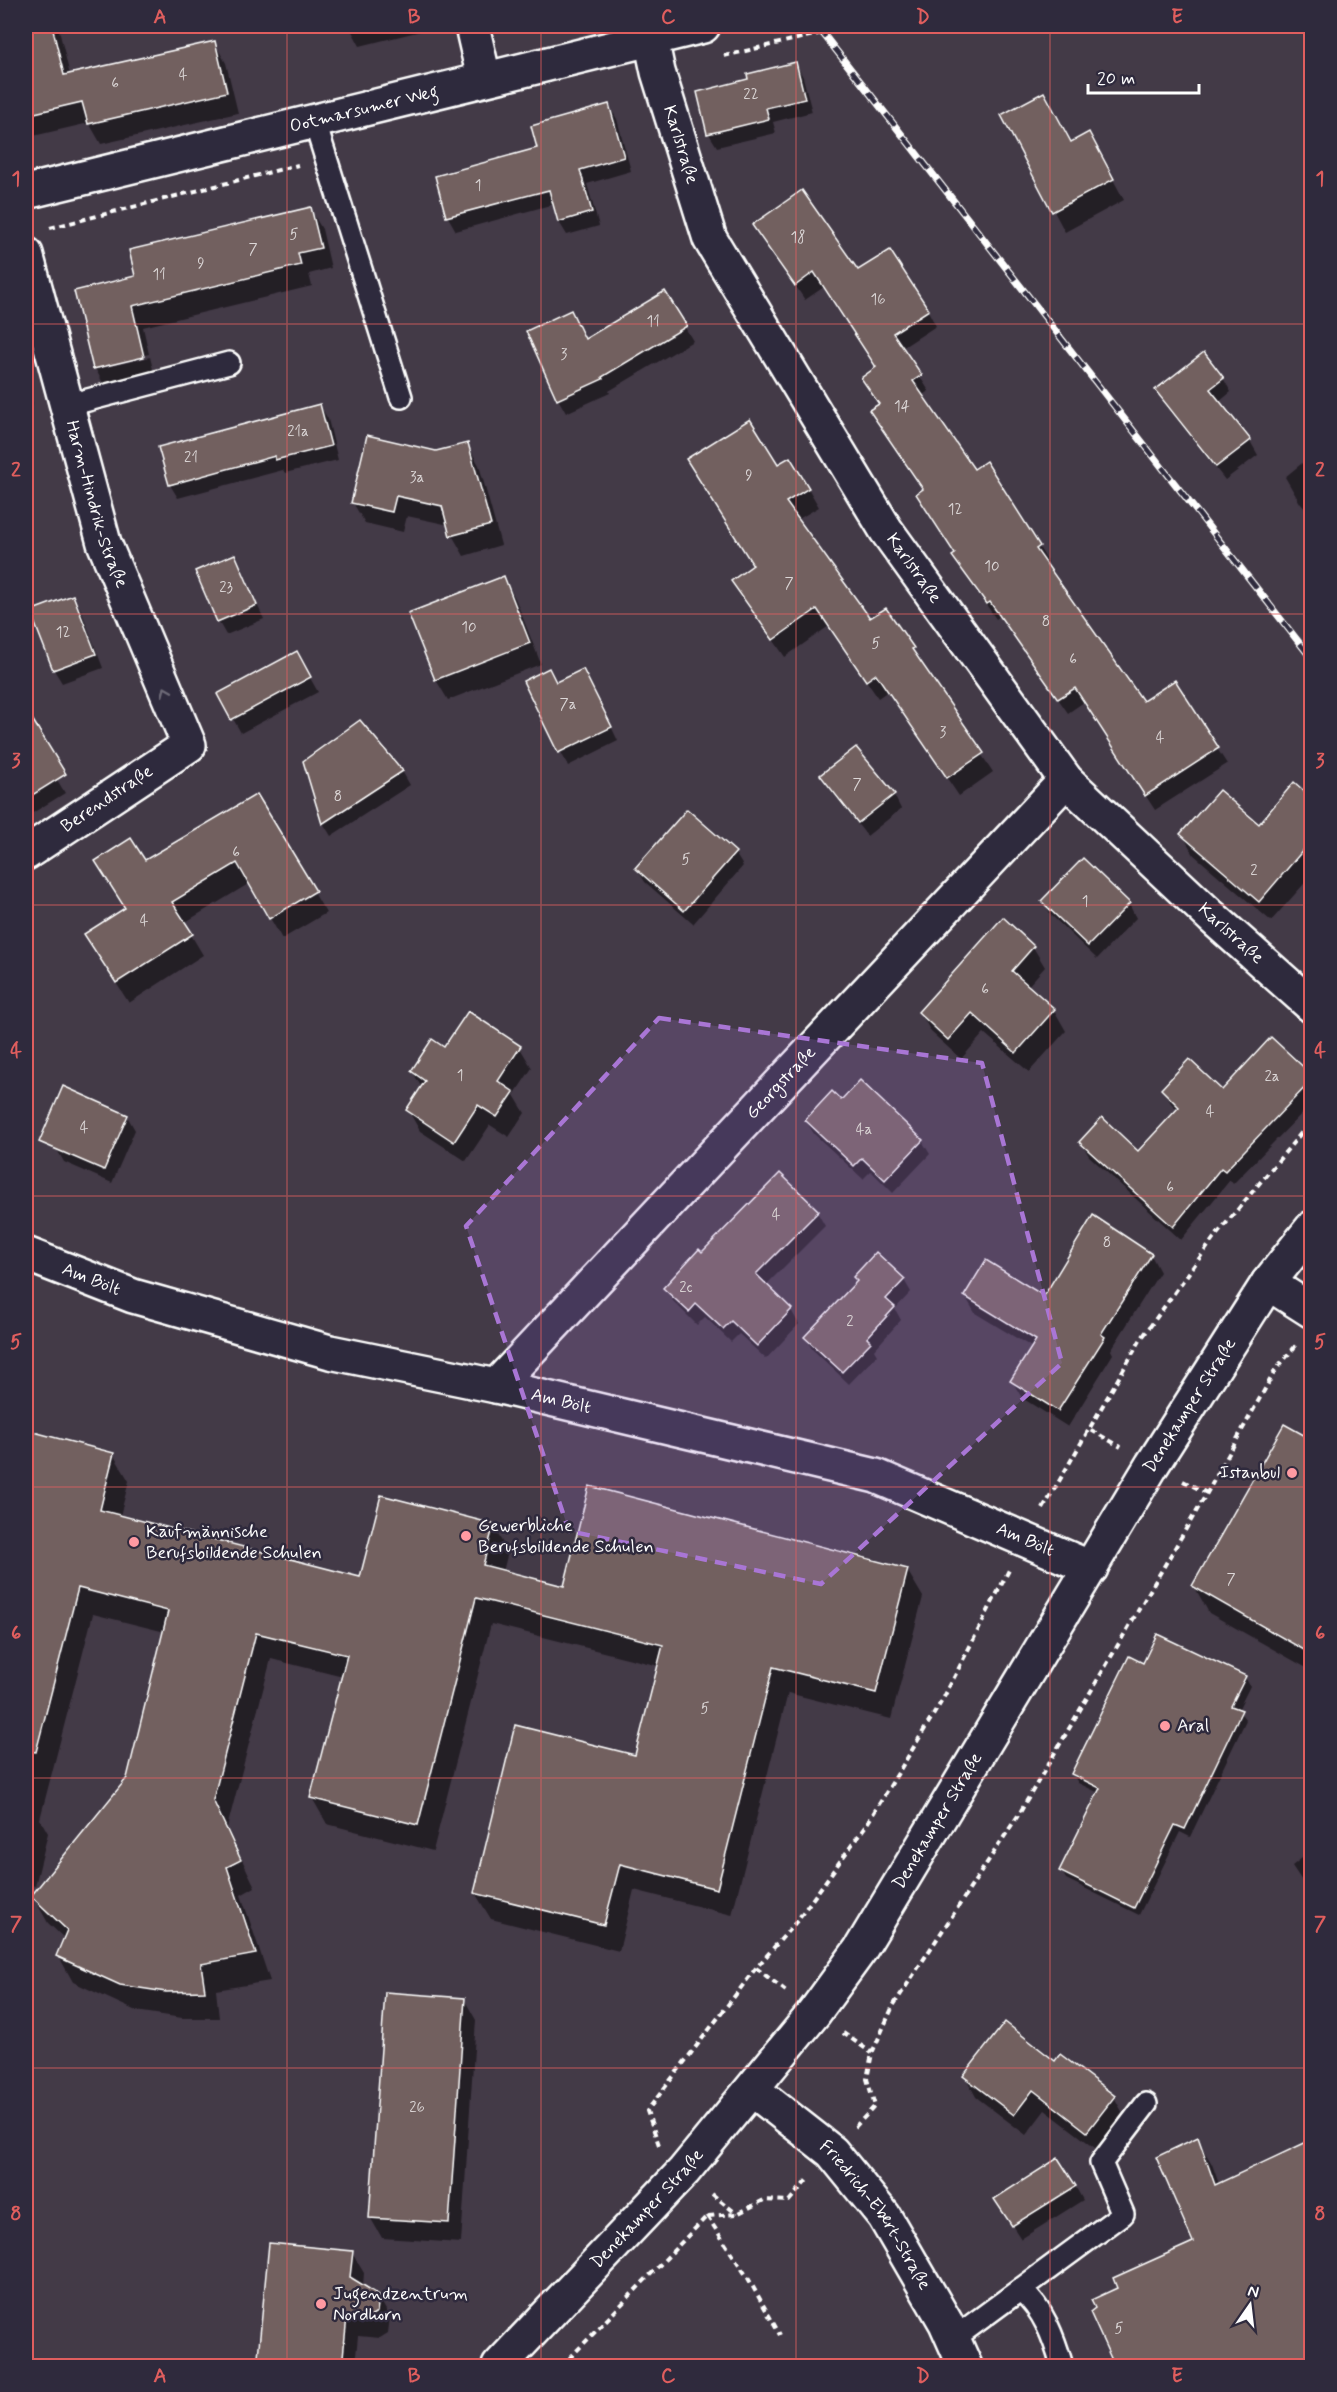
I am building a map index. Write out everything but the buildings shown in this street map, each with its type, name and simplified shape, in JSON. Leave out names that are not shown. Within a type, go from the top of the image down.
[{"type":"street","points":[[472,26],[484,78]]},
{"type":"street","name":"Ootmarsumer Weg","points":[[26,192],[703,26]]},
{"type":"street","name":"Karlstraße","points":[[651,39],[658,72],[710,239],[886,530],[1066,780],[1311,1006]]},
{"type":"street","name":"Harm-Hindrik-Straße","points":[[26,254],[65,406],[104,543],[189,744]]},
{"type":"street","name":"Berendstraße","points":[[26,853],[189,744]]},
{"type":"street","name":"Georgstraße","points":[[496,1386],[1066,780]]},
{"type":"street","name":"Denekamper Straße","points":[[499,2367],[684,2171],[753,2090],[861,1950],[1152,1465],[1268,1283],[1311,1228]]},
{"type":"street","name":"Am Bölt","points":[[26,1254],[133,1296],[308,1346],[496,1386],[876,1476],[1091,1568]]},
{"type":"street","points":[[1268,1283],[1308,1323]]},
{"type":"street","name":"Friedrich-Ebert-Straße","points":[[753,2090],[832,2152],[884,2216],[959,2353]]},
{"type":"lane","points":[[314,120],[401,397]]},
{"type":"lane","points":[[65,406],[229,363]]},
{"type":"lane","points":[[959,2353],[1021,2290],[1123,2214],[1101,2163],[1146,2104]]},
{"type":"lane","points":[[1021,2290],[1042,2314],[1056,2344],[1062,2367]]},
{"type":"path","points":[[662,2150],[647,2111],[756,1968],[796,1922],[867,1824],[943,1699],[1024,1540],[1091,1430],[1141,1339],[1214,1238],[1311,1120]]},
{"type":"path","points":[[562,2367],[706,2217],[737,2214],[764,2200],[789,2201],[875,2106],[867,2079],[872,2052],[893,2006],[1019,1814],[1207,1493],[1275,1371],[1308,1323]]},
{"type":"path","points":[[706,2217],[748,2278],[780,2335]]},
{"type":"highlighted area","points":[[659,1018],[982,1063],[1062,1363],[821,1584],[569,1531],[466,1226]]},
{"type":"railway","points":[[817,26],[1312,659]]},
{"type":"place","name":"Istanbul","points":[[1292,1473]]},
{"type":"place","name":"Gewerbliche Berufsbildende Schulen","points":[[466,1536]]},
{"type":"place","name":"Kaufmännische Berufsbildende Schulen","points":[[134,1542]]},
{"type":"place","name":"Aral","points":[[1165,1726]]},
{"type":"place","name":"Jugendzentrum Nordhorn","points":[[321,2304]]}]
